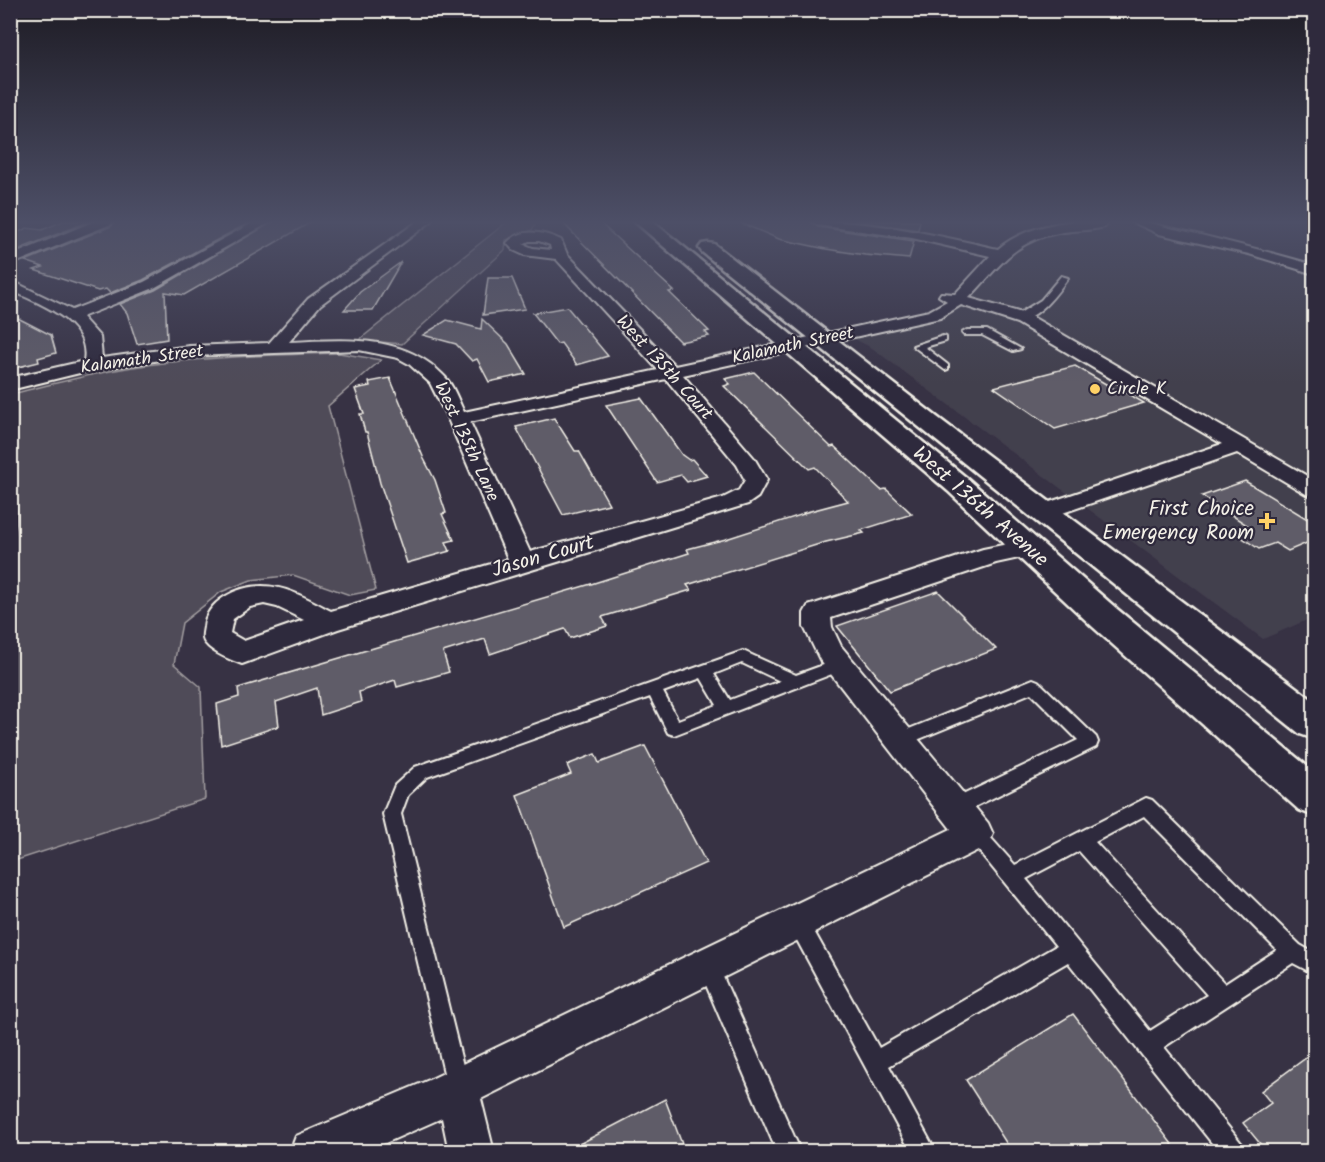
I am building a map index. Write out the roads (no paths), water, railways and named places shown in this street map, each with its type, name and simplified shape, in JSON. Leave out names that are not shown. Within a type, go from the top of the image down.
[{"type":"main road","name":"West 136th Avenue","points":[[716,275],[1042,512],[1314,723]]},
{"type":"main road","name":"West 136th Avenue","points":[[735,275],[942,472],[1105,618],[1314,797]]},
{"type":"main road","points":[[942,472],[1042,512]]},
{"type":"main road","points":[[1028,548],[1148,592]]},
{"type":"street","points":[[70,316],[149,285],[167,275]]},
{"type":"street","points":[[276,346],[314,302],[351,275]]},
{"type":"street","name":"West 135th Court","points":[[579,275],[666,368],[746,463],[756,480],[754,487]]},
{"type":"street","name":"Kalamath Street","points":[[802,338],[913,307],[954,288],[968,275]]},
{"type":"street","name":"Kalamath Street","points":[[455,414],[802,338],[934,315],[949,309],[954,288],[968,275]]},
{"type":"street","points":[[10,284],[70,316],[90,334],[94,356],[92,365]]},
{"type":"street","points":[[954,288],[1018,318],[1314,489]]},
{"type":"street","name":"West 135th Lane","points":[[276,346],[360,345],[403,354],[432,373],[455,414],[522,563]]},
{"type":"street","name":"Kalamath Street","points":[[10,384],[92,365],[189,351],[276,346]]},
{"type":"street","points":[[1042,512],[1239,445]]},
{"type":"street","name":"Jason Court","points":[[328,622],[731,503],[749,494],[754,487]]},
{"type":"street","points":[[312,1152],[457,1088],[798,922],[965,821],[830,652],[818,627],[817,613],[992,555],[1028,548]]},
{"type":"street","points":[[457,1088],[472,1152]]},
{"type":"lane","points":[[1018,318],[1032,313],[1044,304],[1064,278]]},
{"type":"lane","points":[[967,333],[984,332],[1016,349]]},
{"type":"lane","points":[[943,339],[918,346],[945,367]]},
{"type":"lane","points":[[457,1088],[392,814],[401,789],[421,772],[743,657],[795,682]]},
{"type":"lane","points":[[654,689],[674,728],[840,665]]},
{"type":"lane","points":[[704,671],[728,708]]},
{"type":"lane","points":[[900,740],[1033,686],[1090,742],[965,821],[1234,1152]]},
{"type":"lane","points":[[1012,876],[1146,806],[1293,952],[1314,964]]},
{"type":"lane","points":[[1081,840],[1222,996]]},
{"type":"lane","points":[[798,922],[924,1152]]},
{"type":"lane","points":[[875,1062],[1071,949]]},
{"type":"lane","points":[[1148,1045],[1293,952]]},
{"type":"lane","points":[[708,966],[789,1152]]},
{"type":"waterway","points":[[10,494],[16,513],[10,540]]},
{"type":"place","name":"Circle K","points":[[1095,389]]},
{"type":"place","name":"First Choice Emergency Room","points":[[1267,521]]}]
